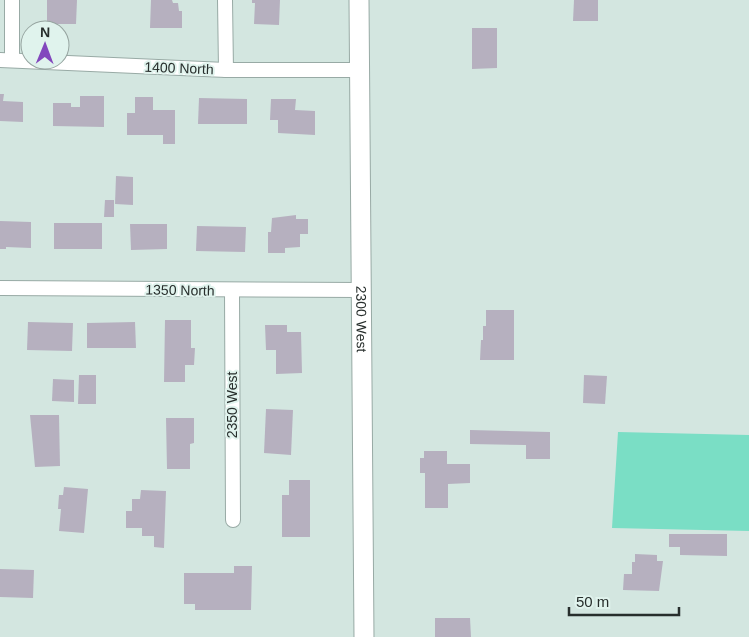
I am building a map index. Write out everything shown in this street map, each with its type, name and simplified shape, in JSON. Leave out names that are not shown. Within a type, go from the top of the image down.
[{"type":"main road","name":"2300 West","points":[[359,0],[364,637]]},
{"type":"street","points":[[6,60],[12,0]]},
{"type":"street","points":[[225,0],[226,70]]},
{"type":"street","name":"1400 North","points":[[6,60],[226,70],[359,70]]},
{"type":"street","name":"1350 North","points":[[0,288],[360,290]]},
{"type":"street","name":"2350 West","points":[[232,290],[232,520]]},
{"type":"green space","points":[[618,432],[749,435],[749,531],[612,528]]},
{"type":"building","points":[[47,0],[77,0],[76,24],[70,24],[70,20],[47,20]]},
{"type":"building","points":[[151,0],[172,0],[173,3],[178,3],[179,11],[182,11],[182,28],[150,28]]},
{"type":"building","points":[[252,0],[280,0],[279,25],[254,24],[255,3],[252,3]]},
{"type":"building","points":[[574,0],[598,0],[598,21],[573,21]]},
{"type":"building","points":[[472,28],[497,28],[497,68],[472,69]]},
{"type":"building","points":[[0,94],[4,94],[3,101],[23,102],[23,122],[0,121]]},
{"type":"building","points":[[80,96],[104,96],[104,127],[53,126],[53,103],[71,103],[71,107],[80,107]]},
{"type":"building","points":[[135,97],[153,97],[153,110],[175,110],[175,144],[163,144],[163,135],[127,135],[127,113],[135,113]]},
{"type":"building","points":[[199,98],[247,99],[247,124],[198,124]]},
{"type":"building","points":[[271,99],[296,99],[295,110],[315,111],[315,135],[278,133],[278,120],[270,120]]},
{"type":"building","points":[[116,176],[133,177],[133,205],[115,204]]},
{"type":"building","points":[[105,200],[114,200],[114,217],[104,217]]},
{"type":"building","points":[[296,215],[296,219],[308,219],[308,234],[300,234],[300,247],[285,248],[285,253],[268,253],[268,232],[271,232],[272,218]]},
{"type":"building","points":[[0,221],[31,222],[31,248],[6,247],[6,249],[0,249]]},
{"type":"building","points":[[54,223],[102,223],[102,249],[54,249]]},
{"type":"building","points":[[130,224],[167,224],[167,249],[131,250]]},
{"type":"building","points":[[197,226],[246,227],[245,252],[196,251]]},
{"type":"building","points":[[486,310],[514,310],[514,360],[480,360],[483,326],[486,326]]},
{"type":"building","points":[[165,320],[191,320],[191,348],[195,348],[194,365],[185,365],[185,382],[164,382]]},
{"type":"building","points":[[28,322],[73,323],[72,351],[27,350]]},
{"type":"building","points":[[135,322],[136,348],[87,348],[87,323]]},
{"type":"building","points":[[265,325],[287,325],[287,332],[301,332],[302,373],[276,374],[276,350],[266,350]]},
{"type":"building","points":[[79,375],[96,375],[96,404],[78,404]]},
{"type":"building","points":[[584,375],[607,376],[605,404],[583,403]]},
{"type":"building","points":[[53,379],[74,380],[74,402],[52,401]]},
{"type":"building","points":[[266,409],[293,410],[291,455],[264,453]]},
{"type":"building","points":[[30,415],[59,415],[60,466],[35,467]]},
{"type":"building","points":[[166,418],[194,418],[194,443],[190,444],[190,469],[167,469]]},
{"type":"building","points":[[470,430],[550,432],[550,459],[526,459],[526,445],[470,444]]},
{"type":"building","points":[[424,451],[447,451],[447,464],[470,464],[470,483],[448,484],[448,508],[425,508],[425,473],[420,473],[420,458],[424,458]]},
{"type":"building","points":[[289,480],[310,480],[310,537],[282,537],[282,495],[289,495]]},
{"type":"building","points":[[64,487],[88,489],[84,533],[59,531],[61,509],[58,509],[59,495],[63,495]]},
{"type":"building","points":[[141,490],[166,491],[164,548],[154,547],[154,536],[142,536],[142,528],[126,528],[126,511],[132,511],[132,499],[140,499]]},
{"type":"building","points":[[669,534],[727,534],[727,556],[680,555],[680,547],[669,547]]},
{"type":"building","points":[[635,554],[657,555],[657,561],[663,561],[659,591],[623,590],[624,574],[632,574],[632,562],[635,562]]},
{"type":"building","points":[[234,566],[252,566],[251,610],[195,610],[195,604],[184,604],[184,573],[234,573]]},
{"type":"building","points":[[0,569],[34,570],[33,598],[0,597]]},
{"type":"building","points":[[435,618],[470,618],[471,637],[435,637]]}]
